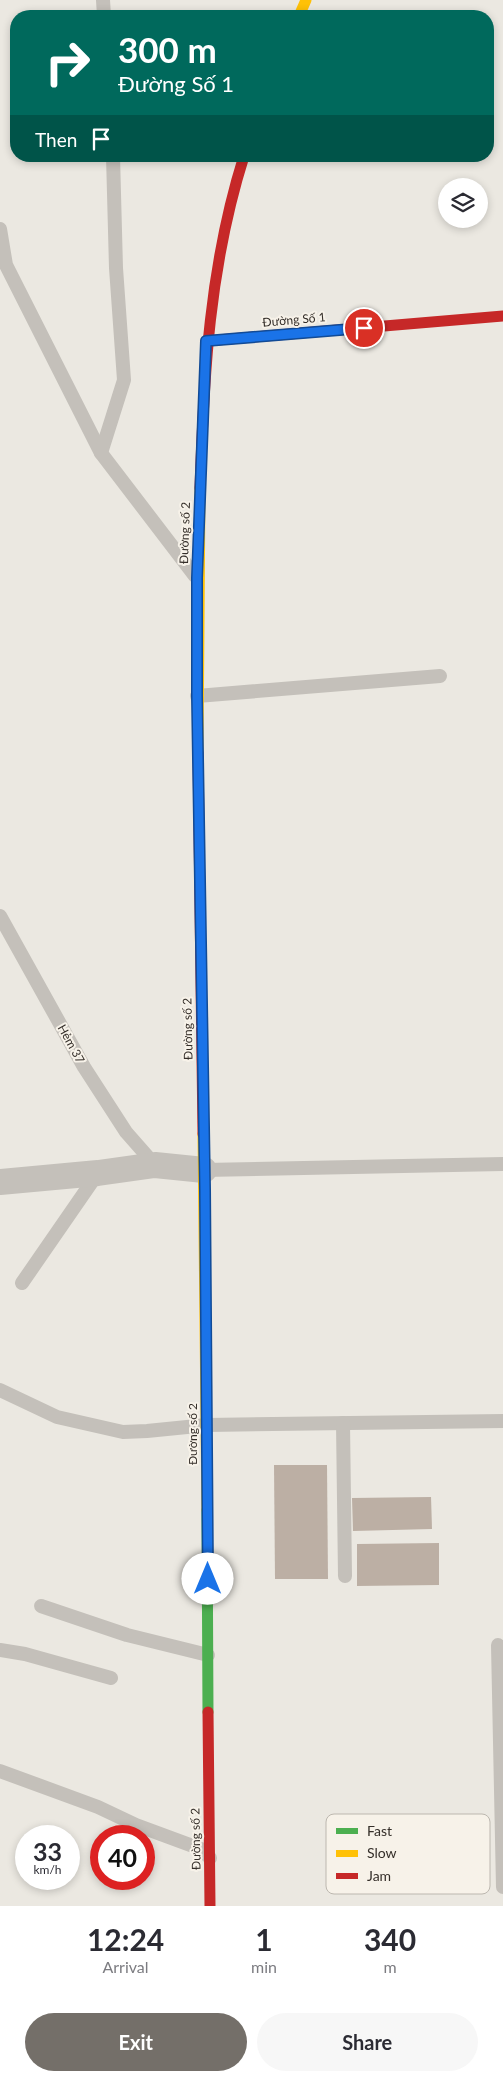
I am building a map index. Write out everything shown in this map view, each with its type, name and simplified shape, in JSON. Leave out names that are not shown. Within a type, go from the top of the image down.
[{"type":"street","name":"Đường số 2","points":[[210,1906],[207,1425],[197,578],[206,341],[218,257],[228,211],[242,162]]},
{"type":"street","name":"Đường Số 1","points":[[206,341],[503,316]]},
{"type":"street","points":[[0,1182],[98,1173],[155,1165],[204,1170]]},
{"type":"lane","points":[[101,453],[124,380],[116,268],[113,162]]},
{"type":"lane","points":[[0,229],[6,265],[101,453],[197,578]]},
{"type":"lane","points":[[197,696],[440,676]]},
{"type":"lane","name":"Hẻm 37","points":[[0,916],[84,1067],[126,1132],[155,1165]]},
{"type":"lane","points":[[204,1170],[503,1164]]},
{"type":"lane","points":[[22,1283],[98,1173]]},
{"type":"lane","points":[[0,1390],[57,1417],[123,1432],[207,1425],[503,1421]]},
{"type":"lane","points":[[343,1423],[345,1576]]},
{"type":"lane","points":[[41,1606],[127,1635],[208,1656]]},
{"type":"lane","points":[[498,1645],[503,1887]]},
{"type":"lane","points":[[0,1650],[25,1654],[111,1678]]},
{"type":"lane","points":[[0,1771],[98,1807],[201,1850],[210,1858]]},
{"type":"building","points":[[274,1465],[327,1465],[328,1579],[275,1579]]},
{"type":"building","points":[[431,1497],[432,1529],[353,1531],[352,1498]]},
{"type":"building","points":[[439,1543],[439,1585],[357,1586],[357,1544]]},
{"type":"traffic: fast","points":[[207,1510],[208,1712]]},
{"type":"traffic: slow","points":[[302,10],[306,0]]},
{"type":"traffic: slow","points":[[198,753],[200,488]]},
{"type":"traffic: slow","points":[[203,1134],[207,1510]]},
{"type":"traffic: jam","points":[[200,488],[210,320],[223,239],[242,162]]},
{"type":"traffic: jam","points":[[206,341],[503,316]]},
{"type":"traffic: jam","points":[[198,753],[203,1134]]},
{"type":"traffic: jam","points":[[208,1712],[210,1906]]},
{"type":"route","points":[[208,1579],[205,1189],[197,696],[197,578],[206,341],[364,328]]}]
